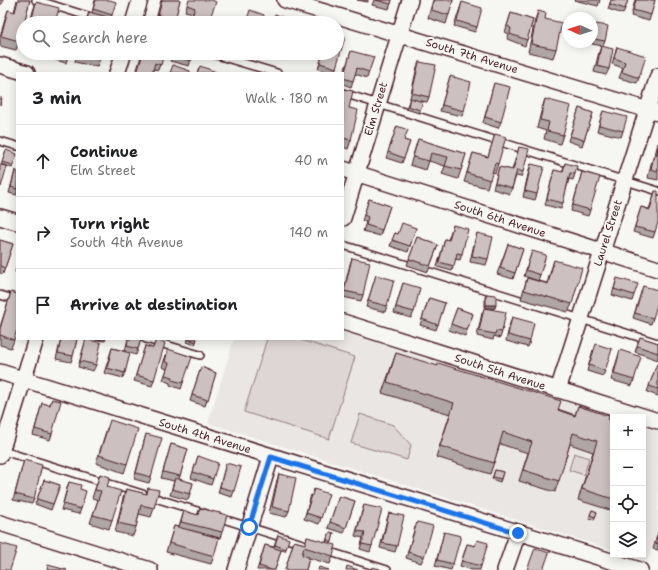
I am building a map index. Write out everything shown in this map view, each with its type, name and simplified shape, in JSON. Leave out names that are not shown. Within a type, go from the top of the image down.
[{"type":"street","points":[[135,16],[140,0]]},
{"type":"street","name":"South 7th Avenue","points":[[285,0],[339,16]]},
{"type":"street","name":"Elm Street","points":[[344,211],[350,171],[378,103],[410,0]]},
{"type":"street","name":"South 7th Avenue","points":[[344,18],[653,112]]},
{"type":"street","points":[[117,72],[122,60]]},
{"type":"street","points":[[0,64],[24,72]]},
{"type":"street","name":"Laurel Street","points":[[558,390],[625,181],[653,112],[658,76]]},
{"type":"street","name":"South 6th Avenue","points":[[350,171],[658,269]]},
{"type":"street","points":[[0,217],[16,222]]},
{"type":"street","name":"South 5th Avenue","points":[[344,322],[658,421]]},
{"type":"street","points":[[1,452],[36,340]]},
{"type":"street","name":"South 4th Avenue","points":[[0,372],[640,570]]},
{"type":"street","points":[[236,570],[271,457]]},
{"type":"street","points":[[0,523],[150,570]]},
{"type":"street","points":[[505,570],[518,533]]},
{"type":"lane","points":[[36,0],[87,16]]},
{"type":"lane","points":[[233,60],[274,72]]},
{"type":"lane","points":[[344,93],[658,191]]},
{"type":"lane","points":[[0,141],[16,146]]},
{"type":"lane","points":[[344,245],[580,320],[658,343]]},
{"type":"lane","points":[[0,294],[16,300]]},
{"type":"lane","points":[[149,340],[200,355]]},
{"type":"lane","points":[[1,452],[387,570]]},
{"type":"shaded area","points":[[344,332],[610,416],[610,549],[208,423],[234,340],[344,340]]},
{"type":"shaded area","points":[[267,340],[301,340],[355,357],[329,439],[244,412]]},
{"type":"shaded area","points":[[360,414],[393,425],[411,445],[407,460],[351,443]]},
{"type":"shaded area","points":[[646,427],[658,431],[658,528],[647,561],[638,558],[646,558]]},
{"type":"shaded area","points":[[574,453],[589,458],[584,475],[569,470]]},
{"type":"building","points":[[18,0],[30,0],[26,16],[16,16],[16,40],[1,36],[8,10],[15,12]]},
{"type":"building","points":[[96,0],[110,0],[116,2],[112,15],[93,9]]},
{"type":"building","points":[[162,0],[180,0],[176,16],[158,15]]},
{"type":"building","points":[[189,0],[212,0],[216,2],[211,16],[192,16],[195,8],[187,5]]},
{"type":"building","points":[[376,0],[392,0],[391,4]]},
{"type":"building","points":[[434,0],[453,0],[449,15],[431,10]]},
{"type":"building","points":[[611,0],[628,0],[625,9],[610,4]]},
{"type":"building","points":[[636,0],[655,0],[651,15],[633,10]]},
{"type":"building","points":[[36,2],[59,8],[57,16],[33,16]]},
{"type":"building","points":[[462,2],[482,8],[477,27],[457,21]]},
{"type":"building","points":[[250,10],[264,15],[264,16],[248,16]]},
{"type":"building","points":[[538,11],[546,13],[545,19],[562,23],[556,49],[531,44]]},
{"type":"building","points":[[89,12],[104,16],[88,16]]},
{"type":"building","points":[[511,13],[533,20],[527,40],[510,34],[511,28],[507,26]]},
{"type":"building","points":[[598,24],[608,26],[605,41],[598,40]]},
{"type":"building","points":[[601,46],[613,49],[609,69],[597,66]]},
{"type":"building","points":[[617,47],[646,56],[639,78],[622,72],[625,62],[614,58]]},
{"type":"building","points":[[351,51],[374,57],[369,72],[357,68],[353,81],[344,78]]},
{"type":"building","points":[[141,60],[162,60],[161,65],[155,63],[152,72],[137,72]]},
{"type":"building","points":[[321,60],[338,60],[336,68],[320,63]]},
{"type":"building","points":[[419,62],[436,65],[429,97],[412,93]]},
{"type":"building","points":[[173,65],[190,71],[190,72],[170,72]]},
{"type":"building","points":[[200,66],[216,72],[197,72]]},
{"type":"building","points":[[450,76],[471,82],[464,111],[442,105]]},
{"type":"building","points":[[494,83],[510,87],[501,122],[485,117]]},
{"type":"building","points":[[344,89],[353,91],[349,108],[358,110],[351,140],[344,138]]},
{"type":"building","points":[[410,98],[423,102],[420,110],[408,106]]},
{"type":"building","points":[[545,99],[571,106],[563,135],[547,131],[549,122],[540,120]]},
{"type":"building","points":[[579,108],[593,113],[584,140],[570,136]]},
{"type":"building","points":[[603,111],[627,117],[623,131],[599,125]]},
{"type":"building","points":[[397,126],[408,130],[404,140],[410,142],[404,158],[388,152]]},
{"type":"building","points":[[495,134],[506,137],[498,164],[495,163],[490,180],[467,173],[473,153],[488,157]]},
{"type":"building","points":[[418,139],[466,154],[461,170],[445,166],[448,157],[431,153],[429,161],[413,157]]},
{"type":"building","points":[[519,147],[529,149],[523,172],[517,170],[512,188],[495,183],[499,167],[513,170]]},
{"type":"building","points":[[658,148],[658,171],[651,169],[654,155],[656,156]]},
{"type":"building","points":[[6,150],[16,154],[13,165],[2,162]]},
{"type":"building","points":[[565,163],[577,166],[575,174],[570,173],[563,203],[547,199],[554,170],[563,172]]},
{"type":"building","points":[[531,164],[544,167],[537,194],[525,191]]},
{"type":"building","points":[[0,165],[7,166],[1,187],[0,186]]},
{"type":"building","points":[[15,171],[16,171],[16,189],[11,187]]},
{"type":"building","points":[[582,172],[600,177],[590,210],[573,205]]},
{"type":"building","points":[[655,191],[658,191],[658,222],[655,232],[635,227],[641,207],[650,210]]},
{"type":"building","points":[[369,199],[390,206],[382,230],[366,225],[368,217],[364,215]]},
{"type":"building","points":[[402,223],[416,228],[410,246],[392,240],[395,233],[398,234]]},
{"type":"building","points":[[453,225],[468,229],[462,254],[457,253],[454,266],[439,262],[445,239],[449,240]]},
{"type":"building","points":[[477,233],[493,237],[488,259],[472,256]]},
{"type":"building","points":[[417,237],[438,245],[430,266],[409,259]]},
{"type":"building","points":[[0,240],[13,244],[5,268],[0,266]]},
{"type":"building","points":[[508,244],[523,249],[515,273],[500,268]]},
{"type":"building","points":[[532,251],[546,255],[540,275],[526,270]]},
{"type":"building","points":[[352,258],[370,262],[363,295],[344,291]]},
{"type":"building","points":[[554,260],[582,268],[572,304],[524,290],[527,278],[548,284]]},
{"type":"building","points":[[376,275],[394,280],[387,306],[368,301]]},
{"type":"building","points":[[617,278],[638,284],[634,295],[614,289]]},
{"type":"building","points":[[403,283],[420,288],[414,312],[396,307]]},
{"type":"building","points":[[643,286],[658,290],[658,302],[653,318],[635,313]]},
{"type":"building","points":[[11,292],[16,294],[16,333],[14,340],[0,335],[0,329]]},
{"type":"building","points":[[486,294],[496,295],[496,305],[486,305]]},
{"type":"building","points":[[429,298],[445,303],[438,325],[422,319]]},
{"type":"building","points":[[457,308],[473,314],[467,330],[451,324]]},
{"type":"building","points":[[484,308],[506,312],[502,332],[496,331],[495,334],[479,331]]},
{"type":"building","points":[[512,317],[534,323],[530,341],[508,335]]},
{"type":"building","points":[[640,337],[658,343],[658,353],[637,346]]},
{"type":"building","points":[[61,340],[77,340],[73,356],[58,353]]},
{"type":"building","points":[[86,340],[101,343],[96,365],[80,361]]},
{"type":"building","points":[[128,340],[141,340],[138,349],[127,346]]},
{"type":"building","points":[[156,340],[165,343],[154,380],[136,375],[145,346],[153,348]]},
{"type":"building","points":[[596,344],[612,349],[605,371],[589,365]]},
{"type":"building","points":[[112,348],[130,353],[125,373],[107,368]]},
{"type":"building","points":[[168,349],[192,357],[183,383],[172,380],[173,377],[165,375],[169,363],[165,362]]},
{"type":"building","points":[[620,350],[641,357],[634,380],[614,374]]},
{"type":"building","points":[[396,353],[438,366],[438,363],[561,401],[558,410],[575,416],[578,406],[609,416],[610,498],[582,489],[597,441],[573,433],[559,481],[523,470],[532,442],[503,432],[494,463],[440,446],[454,403],[387,382]]},
{"type":"building","points":[[658,364],[658,389],[649,386]]},
{"type":"building","points":[[201,367],[216,373],[208,400],[192,395]]},
{"type":"building","points":[[52,399],[61,401],[52,434],[35,429],[42,403],[50,405]]},
{"type":"building","points":[[110,420],[138,429],[127,464],[99,455]]},
{"type":"building","points":[[146,434],[162,438],[151,477],[136,473]]},
{"type":"building","points":[[171,444],[188,449],[180,476],[163,472]]},
{"type":"building","points":[[198,456],[218,463],[213,479],[193,472]]},
{"type":"building","points":[[24,460],[42,465],[34,499],[15,494]]},
{"type":"building","points":[[226,463],[241,467],[234,491],[220,487]]},
{"type":"building","points":[[495,470],[503,472],[501,479],[493,477]]},
{"type":"building","points":[[100,474],[110,477],[107,487],[121,491],[112,520],[93,515],[101,491],[95,490]]},
{"type":"building","points":[[279,474],[296,478],[289,511],[272,507]]},
{"type":"building","points":[[175,478],[193,483],[190,494],[172,489]]},
{"type":"building","points":[[44,480],[60,485],[53,504],[37,499]]},
{"type":"building","points":[[69,482],[81,485],[80,489],[86,491],[81,509],[63,504]]},
{"type":"building","points":[[148,488],[159,490],[154,508],[141,505],[136,527],[118,523],[126,489],[147,494]]},
{"type":"building","points":[[314,489],[329,494],[321,518],[306,513]]},
{"type":"building","points":[[339,496],[355,501],[346,528],[330,522]]},
{"type":"building","points":[[364,505],[382,509],[372,546],[362,544],[365,532],[357,531]]},
{"type":"building","points":[[200,508],[227,515],[222,532],[181,522],[184,511],[198,515]]},
{"type":"building","points":[[592,510],[597,512],[595,517],[590,515]]},
{"type":"building","points":[[389,513],[404,516],[397,546],[382,543]]},
{"type":"building","points":[[417,522],[433,526],[424,557],[408,552]]},
{"type":"building","points":[[174,526],[219,538],[214,556],[169,543]]},
{"type":"building","points":[[330,532],[334,533],[332,542],[327,540]]},
{"type":"building","points":[[444,532],[461,536],[453,564],[437,560]]},
{"type":"building","points":[[658,533],[658,544],[655,543]]},
{"type":"building","points":[[278,535],[289,539],[286,549],[275,545]]},
{"type":"building","points":[[307,537],[336,545],[333,556],[304,547],[302,555],[309,557],[306,570],[285,570],[294,541],[305,544]]},
{"type":"building","points":[[477,540],[488,543],[481,566],[462,561],[467,544],[475,546]]},
{"type":"building","points":[[0,543],[17,548],[10,570],[0,570]]},
{"type":"building","points":[[265,545],[281,550],[275,570],[259,566]]},
{"type":"building","points":[[535,548],[549,553],[543,570],[527,570]]},
{"type":"building","points":[[48,565],[67,570],[47,570]]},
{"type":"building","points":[[347,566],[358,570],[346,570]]},
{"type":"building","points":[[319,567],[329,570],[318,570]]},
{"type":"building","points":[[372,567],[380,569],[380,570],[371,570]]},
{"type":"route","points":[[249,527],[271,457],[518,533]]}]
